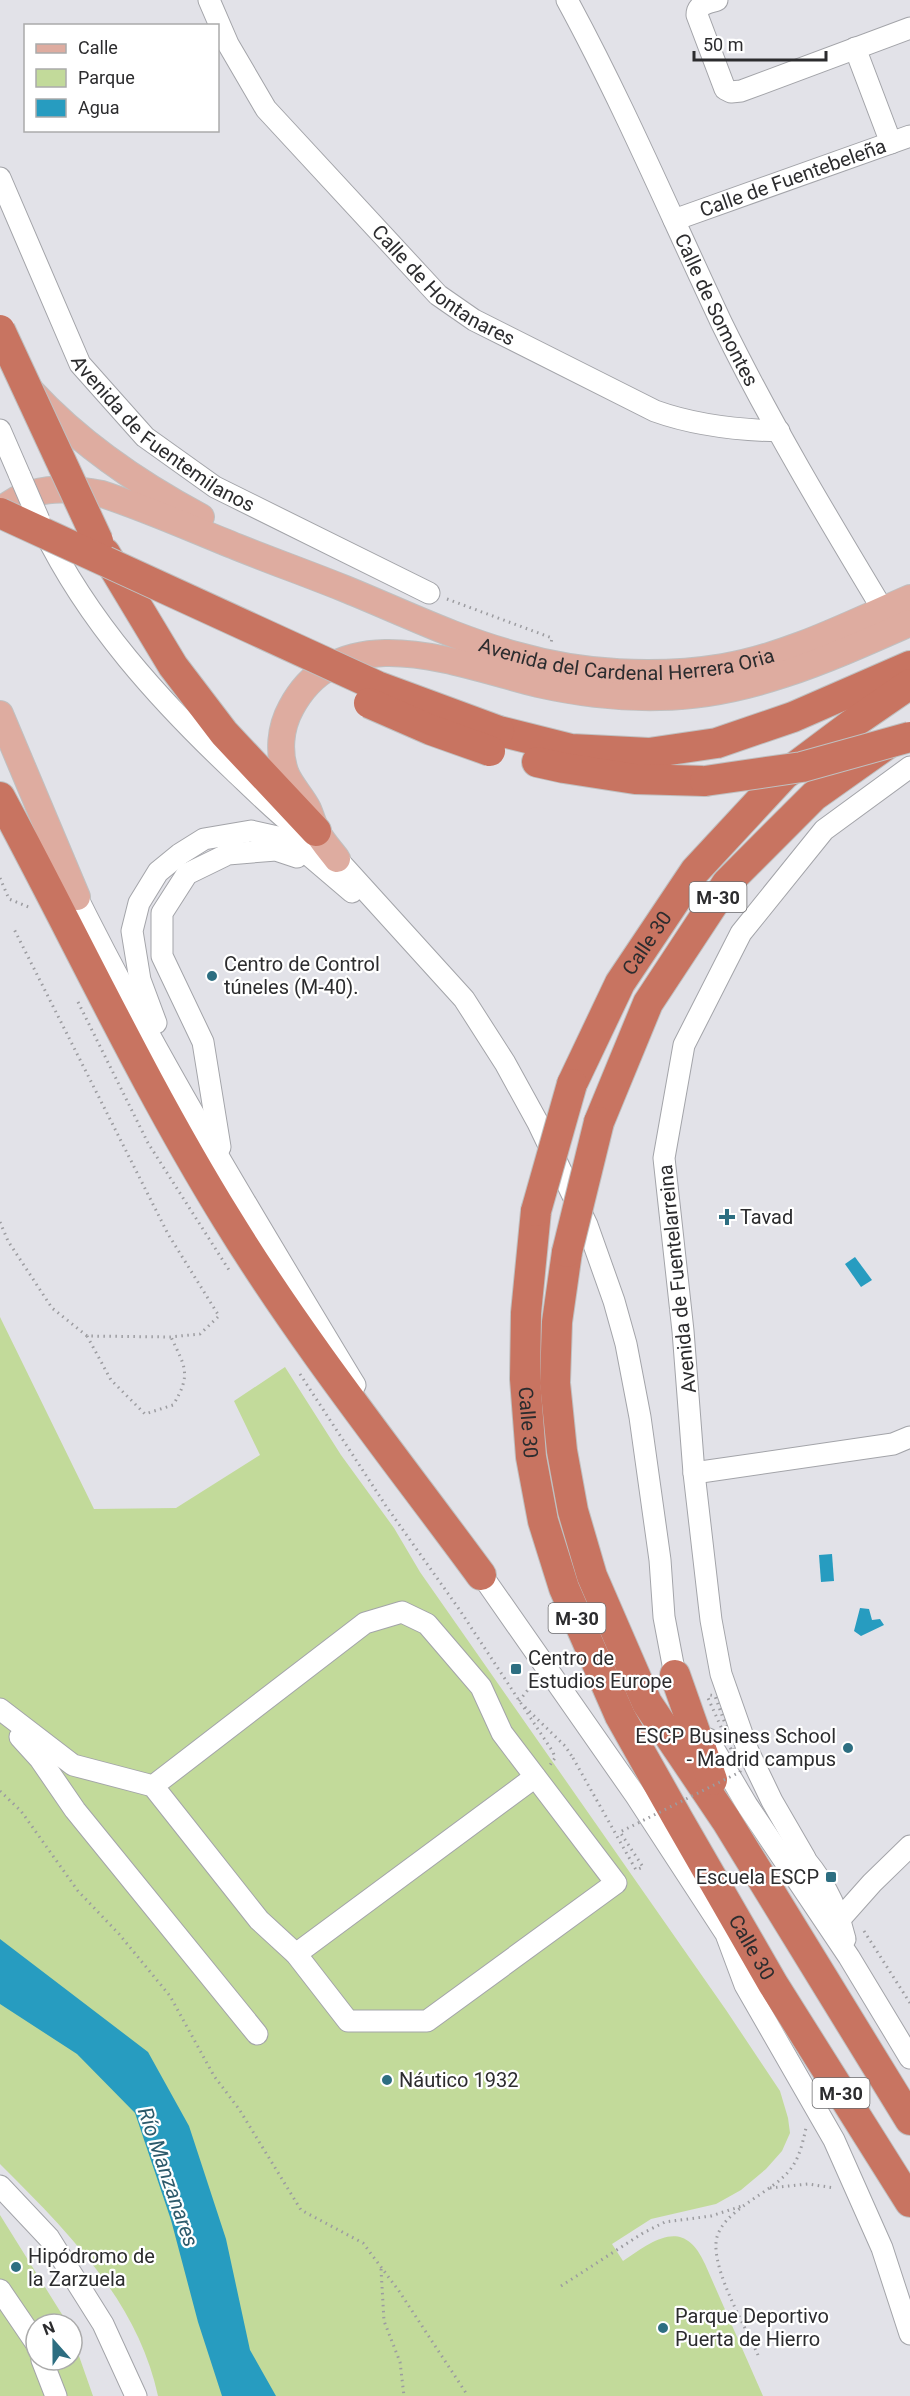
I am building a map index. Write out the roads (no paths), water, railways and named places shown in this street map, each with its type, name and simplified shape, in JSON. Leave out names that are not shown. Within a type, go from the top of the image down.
[{"type":"highway","points":[[0,330],[98,541],[173,666],[224,732],[316,831]]},
{"type":"highway","points":[[0,513],[495,741],[564,768],[635,779],[705,781],[802,767],[910,737]]},
{"type":"highway","points":[[0,536],[431,730],[495,741],[571,749],[649,753],[717,743],[793,717],[910,666]]},
{"type":"highway","name":"Calle 30","points":[[910,684],[784,775],[695,871],[620,983],[572,1084],[536,1211],[526,1313],[525,1379],[531,1458],[543,1521],[564,1588],[620,1716],[773,1984],[910,2202]]},
{"type":"highway","name":"Calle 30","points":[[910,731],[883,746],[814,796],[727,883],[648,1003],[599,1122],[567,1252],[557,1322],[555,1383],[562,1450],[573,1511],[592,1576],[647,1703],[726,1820],[910,2120]]},
{"type":"highway","points":[[0,797],[167,1119],[228,1221],[294,1320],[481,1575]]},
{"type":"highway","points":[[675,1675],[726,1820]]},
{"type":"highway","points":[[726,1934],[773,1984]]},
{"type":"main road","points":[[0,357],[36,396],[85,440],[152,491],[225,531],[343,588]]},
{"type":"main road","points":[[0,513],[20,498],[40,492],[80,489],[102,494],[343,588]]},
{"type":"main road","name":"Avenida del Cardenal Herrera Oria","points":[[343,588],[460,637],[517,656],[547,663],[659,673],[723,667],[781,651],[910,598]]},
{"type":"main road","name":"Avenida del Cardenal Herrera Oria","points":[[329,862],[308,808],[286,775],[281,741],[286,717],[308,684],[324,671],[355,657],[391,651],[444,659],[574,691],[632,697],[672,696],[718,691],[776,677],[843,653],[910,623]]},
{"type":"main road","points":[[0,714],[77,897]]},
{"type":"street","name":"Calle de Hontanares","points":[[208,0],[219,24]]},
{"type":"street","name":"Calle de Somontes","points":[[567,0],[602,64],[723,326],[779,431],[883,610]]},
{"type":"street","points":[[717,0],[701,6],[697,10],[697,15],[725,89],[731,92],[741,91],[910,28]]},
{"type":"street","name":"Calle de Hontanares","points":[[219,24],[266,109],[438,295],[474,321],[654,411],[675,418],[742,430],[779,431]]},
{"type":"street","points":[[855,48],[901,139]]},
{"type":"street","name":"Calle de Fuentebeleña","points":[[674,220],[901,139]]},
{"type":"street","name":"Avenida de Fuentemilanos","points":[[0,178],[80,364],[146,437],[215,487],[429,592]]},
{"type":"street","points":[[0,430],[58,560],[123,653],[169,708],[398,927],[464,999],[505,1063],[538,1123],[587,1225],[614,1301],[640,1417],[660,1560],[664,1617],[675,1675],[910,2058]]},
{"type":"street","points":[[0,740],[77,897],[182,1091],[222,1163],[360,1392],[481,1575],[630,1786],[726,1934],[745,1985],[834,2140],[882,2248],[910,2334]]},
{"type":"street","name":"Avenida de Fuentelarreina","points":[[805,1858],[772,1801],[748,1751],[721,1674],[711,1620],[694,1473],[683,1331],[664,1158],[684,1045],[741,933],[824,830],[910,767]]},
{"type":"street","points":[[182,1091],[140,980],[132,931],[139,903],[158,872],[180,854],[204,839],[252,831],[291,840],[329,862]]},
{"type":"street","points":[[222,1163],[202,1042],[162,956],[162,913],[187,874],[228,854],[276,850],[329,862]]},
{"type":"street","points":[[694,1473],[893,1444],[910,1437]]},
{"type":"street","points":[[0,1708],[73,1765],[153,1786],[259,1920],[296,1954],[348,2021],[427,2021],[616,1883],[502,1734],[481,1687],[427,1623],[402,1612],[365,1623],[153,1786]]},
{"type":"street","points":[[0,1714],[40,1759],[75,1810],[257,2034]]},
{"type":"street","name":"Avenida de Fuentelarreina","points":[[731,1765],[823,1881],[840,1919],[849,1957]]},
{"type":"street","points":[[296,1954],[535,1777]]},
{"type":"street","points":[[840,1919],[872,1883],[910,1846]]},
{"type":"street","points":[[832,1899],[872,1883]]},
{"type":"street","points":[[0,2186],[49,2238],[103,2324],[136,2396]]},
{"type":"street","points":[[0,2290],[24,2325]]},
{"type":"street","points":[[47,2372],[56,2396]]},
{"type":"water","points":[[855,1257],[872,1280],[861,1287],[845,1264]]},
{"type":"water","points":[[832,1554],[834,1581],[821,1582],[819,1555]]},
{"type":"water","points":[[860,1608],[869,1609],[872,1620],[880,1619],[884,1625],[861,1636],[854,1631]]},
{"type":"water","name":"Río Manzanares","points":[[0,1939],[148,2052],[189,2126],[226,2239],[250,2350],[276,2396],[222,2396],[198,2322],[171,2220],[135,2113],[77,2054],[0,2004]]},
{"type":"place","name":"Centro de Control túneles (M-40).","points":[[212,976]]},
{"type":"place","name":"Tavad","points":[[727,1217]]},
{"type":"place","name":"Centro de Estudios Europe","points":[[516,1669]]},
{"type":"place","name":"ESCP Business School - Madrid campus","points":[[848,1748]]},
{"type":"place","name":"Escuela ESCP","points":[[831,1877]]},
{"type":"place","name":"Náutico 1932","points":[[387,2080]]},
{"type":"place","name":"Hipódromo de la Zarzuela","points":[[16,2267]]},
{"type":"place","name":"Parque Deportivo Puerta de Hierro","points":[[663,2328]]}]
